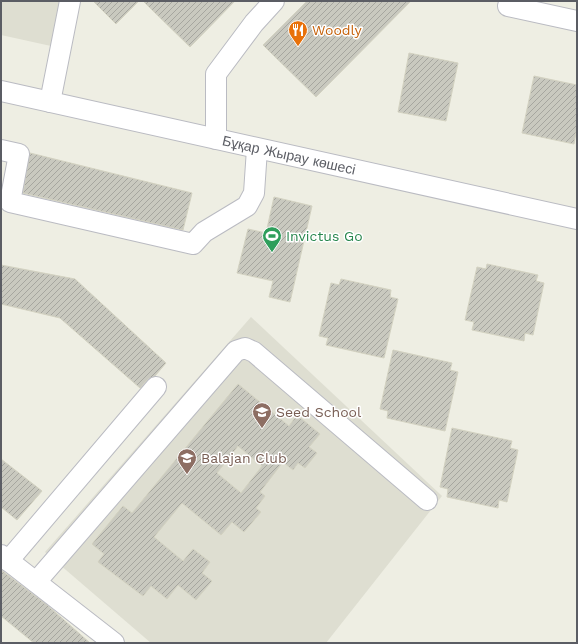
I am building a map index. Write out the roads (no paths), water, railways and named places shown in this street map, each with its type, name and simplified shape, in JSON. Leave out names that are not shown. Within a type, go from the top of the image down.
[{"type":"street","points":[[50,102],[70,1]]},
{"type":"street","points":[[216,139],[216,74],[254,23],[274,1]]},
{"type":"street","points":[[508,6],[577,21]]},
{"type":"street","name":"Бұқар Жырау көшесі","points":[[1,90],[257,149],[577,219]]},
{"type":"street","points":[[1,150],[19,154],[10,202],[193,244],[204,232],[247,206],[254,193],[257,149]]},
{"type":"street","points":[[36,582],[236,351],[245,348],[254,352],[427,500]]},
{"type":"street","points":[[114,643],[5,558],[156,387]]},
{"type":"place","name":"Woodly","points":[[298,47]]},
{"type":"place","name":"Invictus Go","points":[[272,253]]},
{"type":"place","name":"Seed School","points":[[262,429]]},
{"type":"place","name":"Balajan Club","points":[[187,475]]}]
